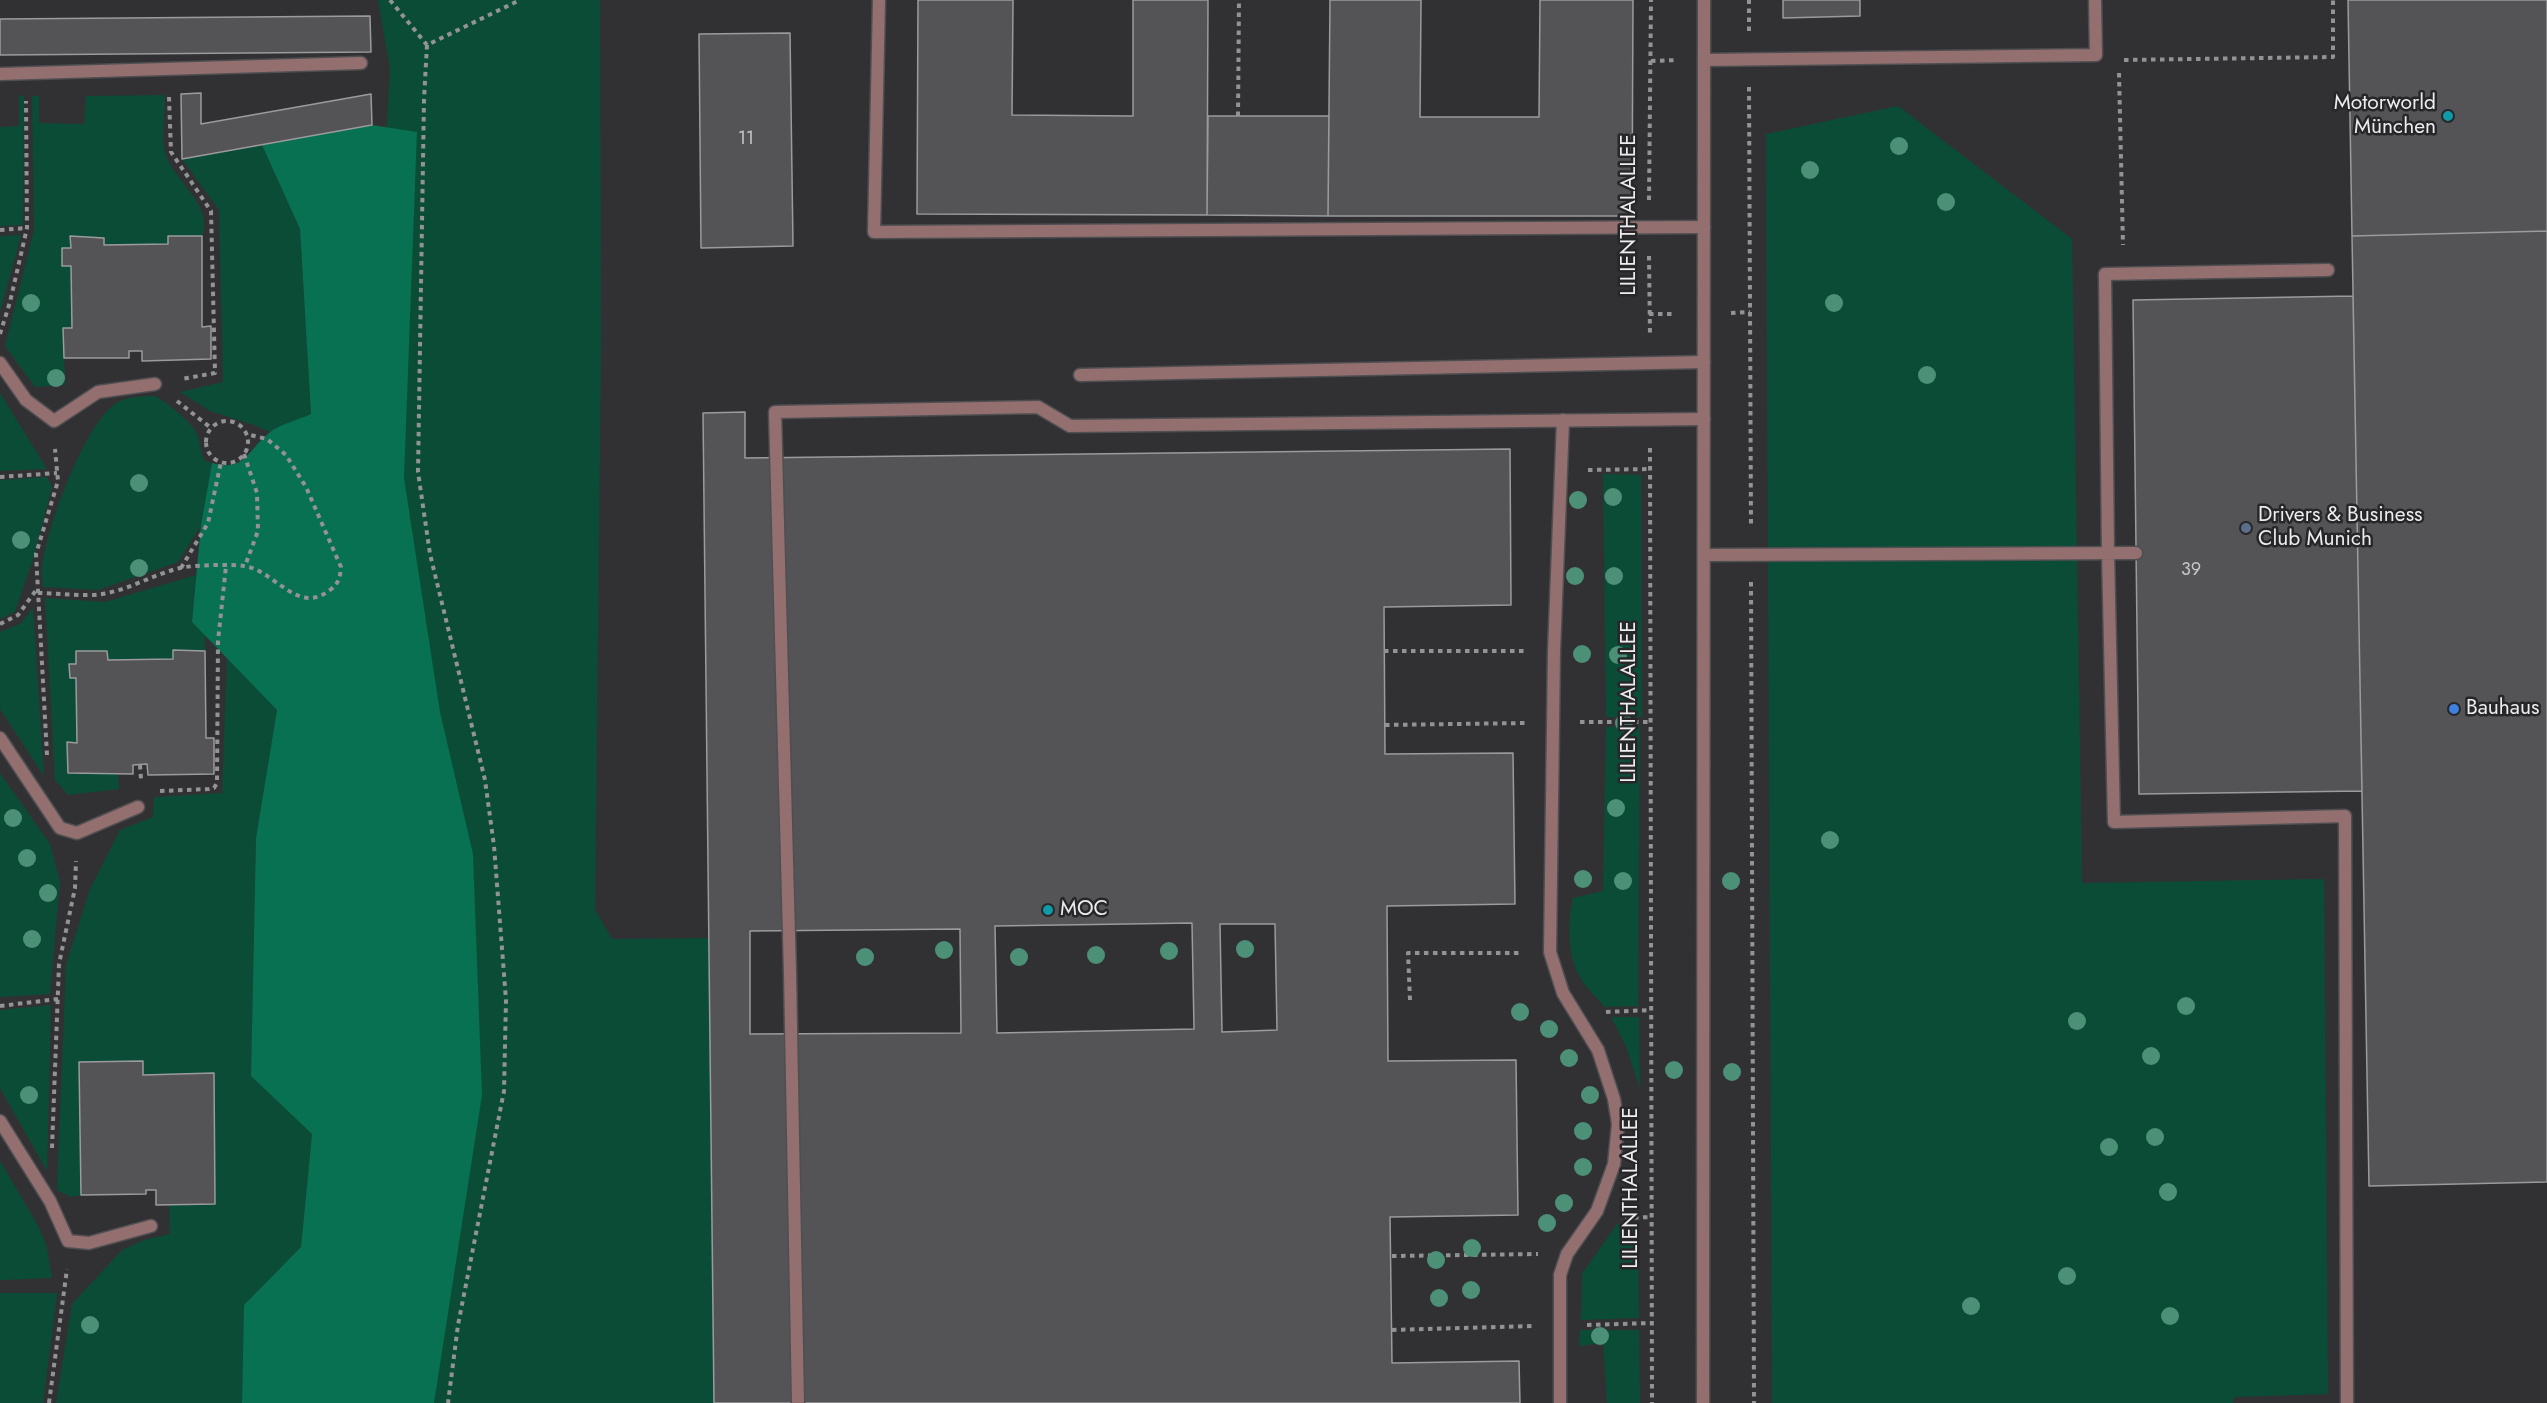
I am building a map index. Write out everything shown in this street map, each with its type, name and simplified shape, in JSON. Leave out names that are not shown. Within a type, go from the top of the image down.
[{"type":"street","points":[[879,0],[874,232],[1704,227]]},
{"type":"street","points":[[1703,1403],[1704,0]]},
{"type":"street","points":[[1704,60],[2096,55],[2095,0]]},
{"type":"street","points":[[0,74],[361,63]]},
{"type":"street","points":[[2328,270],[2105,274],[2108,553],[2114,822],[2345,816],[2347,1403]]},
{"type":"street","points":[[1080,375],[1704,362]]},
{"type":"street","points":[[0,363],[26,400],[54,421],[98,392],[155,384]]},
{"type":"street","points":[[798,1403],[775,412],[1038,407],[1070,426],[1704,419]]},
{"type":"street","points":[[1560,1403],[1560,1275],[1567,1254],[1597,1211],[1614,1164],[1618,1125],[1614,1098],[1599,1050],[1563,993],[1550,952],[1554,651],[1563,420]]},
{"type":"street","points":[[1704,555],[2136,553]]},
{"type":"street","points":[[0,738],[60,828],[77,833],[138,807]]},
{"type":"street","points":[[0,1120],[50,1201],[68,1241],[89,1243],[151,1226]]},
{"type":"path","points":[[390,0],[427,45],[424,99],[418,472],[430,554],[485,780],[494,846],[506,1000],[504,1091],[460,1314],[448,1403]]},
{"type":"path","points":[[427,45],[520,0]]},
{"type":"path","points":[[1238,116],[1239,0]]},
{"type":"path","name":"LILIENTHALALLEE","points":[[1650,364],[1651,0]]},
{"type":"path","points":[[1749,0],[1754,1403]]},
{"type":"path","points":[[2096,55],[2119,60],[2333,57],[2333,0]]},
{"type":"path","points":[[1651,61],[1683,60]]},
{"type":"path","points":[[2119,60],[2124,273]]},
{"type":"path","points":[[155,384],[215,373],[211,211],[171,152],[169,69]]},
{"type":"path","points":[[0,334],[27,228],[26,73]]},
{"type":"path","points":[[0,230],[27,228]]},
{"type":"path","points":[[155,384],[212,428]]},
{"type":"path","name":"LILIENTHALALLEE","points":[[1650,419],[1652,1403]]},
{"type":"path","points":[[220,422],[230,422],[240,426],[246,434],[248,444],[244,454],[237,461],[221,462],[214,459],[207,450],[206,438],[212,428],[220,422]]},
{"type":"path","points":[[0,624],[18,615],[38,591],[101,594],[145,582],[181,568],[245,566],[260,571],[288,592],[309,599],[325,594],[337,585],[341,567],[306,487],[286,455],[267,439],[246,434]]},
{"type":"path","points":[[244,454],[257,493],[258,531],[245,566]]},
{"type":"path","points":[[181,568],[208,522],[221,462]]},
{"type":"path","points":[[1562,470],[1650,469]]},
{"type":"path","points":[[0,477],[57,473]]},
{"type":"path","points":[[152,791],[209,789],[214,788],[217,783],[218,641],[226,566]]},
{"type":"path","points":[[1384,651],[1554,651]]},
{"type":"path","points":[[1385,725],[1649,722]]},
{"type":"path","points":[[140,765],[141,781]]},
{"type":"path","points":[[1410,1000],[1408,953],[1550,952]]},
{"type":"path","points":[[0,1006],[58,999]]},
{"type":"path","points":[[1575,1013],[1651,1010]]},
{"type":"path","points":[[50,1403],[66,1289],[68,1241]]},
{"type":"path","points":[[1392,1256],[1567,1254]]},
{"type":"path","points":[[1392,1330],[1652,1323]]},
{"type":"green space","points":[[378,0],[600,0],[601,343],[595,910],[612,939],[709,938],[714,1403],[382,1403],[380,254],[390,69]]},
{"type":"green space","points":[[19,95],[24,96],[23,225],[0,226],[0,127],[19,126]]},
{"type":"green space","points":[[165,95],[163,131],[165,152],[202,214],[204,225],[202,236],[169,236],[168,244],[104,245],[103,238],[70,237],[71,248],[62,249],[62,266],[71,266],[72,328],[63,329],[65,385],[35,387],[5,346],[34,230],[32,96],[39,96],[39,123],[84,124],[86,96]]},
{"type":"green space","points":[[1898,106],[2072,239],[2082,883],[2324,879],[2328,1394],[2234,1397],[2233,1403],[1772,1403],[1766,134]]},
{"type":"green space","points":[[372,125],[417,132],[404,478],[440,712],[473,854],[482,1095],[434,1403],[242,1403],[244,1305],[301,1247],[312,1134],[251,1076],[256,838],[277,710],[192,622],[201,525],[212,463],[232,465],[239,462],[273,430],[311,414],[300,229],[262,145]]},
{"type":"green space","points":[[262,145],[300,229],[311,414],[270,432],[210,411],[180,392],[223,382],[219,210],[182,159]]},
{"type":"green space","points":[[21,235],[0,313],[0,236]]},
{"type":"green space","points":[[0,393],[47,469],[0,471]]},
{"type":"green space","points":[[139,396],[155,396],[172,407],[190,424],[197,434],[205,461],[212,463],[201,525],[178,562],[98,590],[43,587],[42,569],[50,530],[68,480],[91,433],[103,416],[120,401]]},
{"type":"green space","points":[[1603,474],[1641,475],[1642,717],[1606,717]]},
{"type":"green space","points":[[47,477],[52,487],[33,559],[15,612],[0,619],[0,480]]},
{"type":"green space","points":[[196,575],[192,622],[205,635],[205,651],[173,659],[108,660],[69,665],[70,678],[76,678],[77,743],[67,743],[68,773],[118,774],[119,789],[68,795],[55,780],[45,598],[105,602]]},
{"type":"green space","points":[[33,608],[44,776],[0,709],[0,632],[20,624]]},
{"type":"green space","points":[[227,658],[277,710],[256,838],[251,1076],[312,1134],[301,1247],[244,1305],[242,1403],[56,1403],[72,1304],[122,1250],[144,1240],[170,1234],[169,1205],[215,1204],[214,1074],[143,1075],[143,1061],[79,1062],[81,1195],[71,1197],[57,1190],[66,965],[90,889],[120,830],[153,817],[154,797],[222,793]]},
{"type":"green space","points":[[1640,726],[1638,1006],[1605,1007],[1587,987],[1576,970],[1569,931],[1570,914],[1573,898],[1603,891],[1606,727]]},
{"type":"green space","points":[[0,773],[50,844],[60,882],[50,994],[0,997]]},
{"type":"green space","points":[[51,1005],[47,1171],[0,1088],[0,1010]]},
{"type":"green space","points":[[1611,1017],[1639,1017],[1640,1089],[1626,1046]]},
{"type":"green space","points":[[0,1161],[37,1224],[46,1244],[52,1278],[0,1280]]},
{"type":"green space","points":[[1638,1223],[1639,1318],[1581,1320],[1582,1274],[1617,1224]]},
{"type":"green space","points":[[0,1293],[57,1293],[43,1403],[0,1403]]},
{"type":"green space","points":[[1580,1330],[1639,1330],[1640,1403],[1607,1403],[1603,1343],[1579,1346]]},
{"type":"building","points":[[918,0],[1013,0],[1012,115],[1133,116],[1133,0],[1208,0],[1207,215],[917,214]]},
{"type":"building","points":[[1330,0],[1421,0],[1420,117],[1539,117],[1540,0],[1633,0],[1632,216],[1328,216]]},
{"type":"building","points":[[1783,0],[1860,0],[1860,16],[1783,18]]},
{"type":"building","name":"Motorworld München","points":[[2348,0],[2547,0],[2547,231],[2352,236]]},
{"type":"building","points":[[370,16],[371,52],[0,55],[0,19]]},
{"type":"building","points":[[790,33],[793,246],[701,248],[699,34]]},
{"type":"building","points":[[201,93],[201,124],[371,94],[372,125],[182,159],[181,94]]},
{"type":"building","points":[[1208,116],[1329,116],[1328,216],[1207,215]]},
{"type":"building","name":"Bauhaus","points":[[2547,231],[2547,1182],[2369,1186],[2352,236]]},
{"type":"building","points":[[70,236],[104,238],[104,245],[168,244],[168,236],[202,236],[202,327],[211,326],[211,359],[142,361],[142,351],[129,351],[129,358],[64,358],[63,328],[72,328],[71,266],[62,266],[62,248],[71,248]]},
{"type":"building","points":[[2353,296],[2362,791],[2139,794],[2133,300]]},
{"type":"building","name":"MOC","points":[[745,412],[745,458],[1510,449],[1511,605],[1384,607],[1385,754],[1513,753],[1515,904],[1387,906],[1388,1061],[1516,1060],[1518,1215],[1390,1217],[1392,1363],[1519,1361],[1520,1403],[714,1403],[703,413]],"holes":[[[1192,923],[1194,1029],[997,1033],[995,926]],[[1220,924],[1275,924],[1277,1030],[1222,1032]],[[960,929],[961,1033],[750,1034],[750,931]]]},
{"type":"building","points":[[173,650],[205,651],[206,738],[214,738],[214,774],[148,775],[147,764],[133,765],[133,774],[68,773],[67,742],[77,743],[76,678],[70,678],[69,664],[76,664],[76,651],[107,651],[108,660],[173,659]]},
{"type":"building","points":[[143,1061],[143,1075],[214,1073],[215,1204],[156,1205],[156,1190],[146,1190],[146,1194],[81,1195],[79,1062]]},
{"type":"place","name":"Motorworld München","points":[[2448,116]]},
{"type":"place","name":"Drivers & Business Club Munich","points":[[2246,528]]},
{"type":"place","name":"Bauhaus","points":[[2454,709]]},
{"type":"place","name":"MOC","points":[[1048,910]]}]
